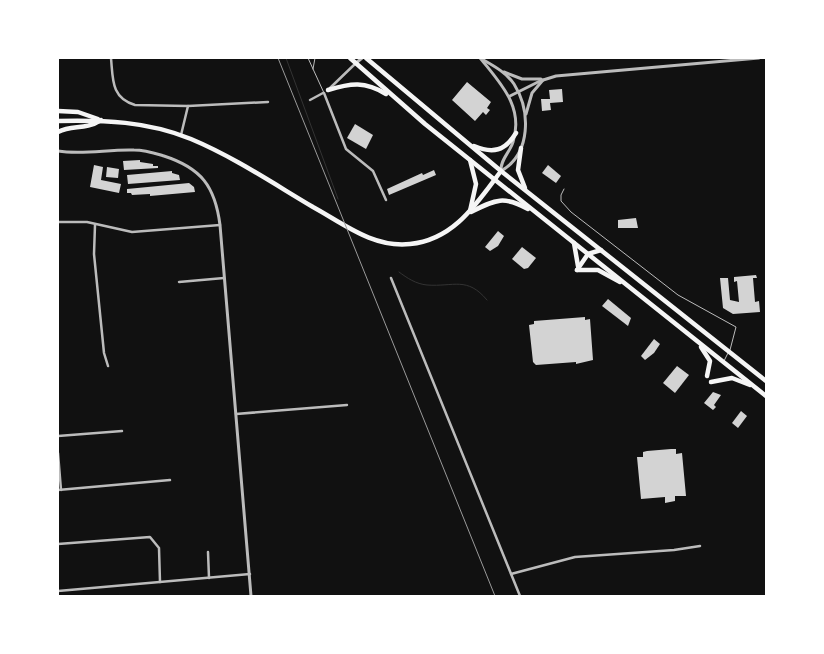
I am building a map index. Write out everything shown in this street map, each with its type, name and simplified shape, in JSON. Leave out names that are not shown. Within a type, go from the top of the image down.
[{"type":"main road","points":[[350,58],[470,160],[766,396]]},
{"type":"main road","points":[[366,58],[501,171],[766,382]]},
{"type":"main road","points":[[326,91],[350,84],[362,84],[372,86],[396,99]]},
{"type":"main road","points":[[58,111],[78,112],[102,120]]},
{"type":"main road","points":[[58,121],[102,120],[138,124],[182,136],[216,151],[354,232],[380,242],[400,245],[427,240],[458,225],[501,171]]},
{"type":"main road","points":[[58,132],[68,128],[89,128],[102,120]]},
{"type":"main road","points":[[462,139],[482,150],[494,151],[506,146],[516,133]]},
{"type":"main road","points":[[521,148],[517,166],[526,190]]},
{"type":"main road","points":[[469,212],[476,184],[470,160]]},
{"type":"main road","points":[[469,212],[503,199],[513,201],[539,215]]},
{"type":"main road","points":[[574,243],[577,270]]},
{"type":"main road","points":[[577,270],[588,254],[601,250]]},
{"type":"main road","points":[[577,270],[603,272],[642,296]]},
{"type":"main road","points":[[694,339],[710,361],[707,376]]},
{"type":"main road","points":[[711,382],[732,378],[760,390]]},
{"type":"street","points":[[111,58],[115,91],[120,97],[135,105],[188,106],[268,102]]},
{"type":"street","points":[[310,100],[326,91],[362,58]]},
{"type":"street","points":[[480,58],[498,69],[522,79],[759,58]]},
{"type":"street","points":[[480,58],[510,96],[515,115],[516,133],[510,150],[501,166],[501,171]]},
{"type":"street","points":[[498,69],[508,78],[518,92],[525,120],[525,134],[521,148],[511,165],[501,171]]},
{"type":"street","points":[[510,96],[544,78]]},
{"type":"street","points":[[525,120],[532,93],[544,78]]},
{"type":"street","points":[[326,91],[346,149],[373,171],[386,200]]},
{"type":"street","points":[[182,136],[188,106]]},
{"type":"street","points":[[58,151],[73,153],[140,150],[181,162],[197,173],[210,188],[216,204],[220,225],[252,596]]},
{"type":"street","points":[[58,222],[95,224],[143,232],[220,225]]},
{"type":"street","points":[[95,224],[95,264],[104,353],[108,366]]},
{"type":"street","points":[[179,282],[224,278]]},
{"type":"street","points":[[391,278],[520,596]]},
{"type":"street","points":[[236,414],[348,405]]},
{"type":"street","points":[[58,436],[122,431]]},
{"type":"street","points":[[58,453],[59,490],[170,480]]},
{"type":"street","points":[[58,544],[150,537],[159,548],[160,582]]},
{"type":"street","points":[[511,574],[575,557],[674,550],[700,546]]},
{"type":"street","points":[[208,552],[210,578]]},
{"type":"street","points":[[58,591],[250,574]]},
{"type":"lane","points":[[308,58],[326,91]]},
{"type":"lane","points":[[313,70],[316,58]]},
{"type":"lane","points":[[564,188],[561,201],[571,212],[678,295],[736,327],[724,361]]},
{"type":"building","points":[[467,82],[491,102],[487,108],[490,110],[486,115],[483,112],[475,121],[452,100]]},
{"type":"building","points":[[562,89],[563,102],[550,103],[551,110],[542,111],[541,99],[550,99],[549,90]]},
{"type":"building","points":[[355,124],[373,135],[366,149],[347,138]]},
{"type":"building","points":[[140,160],[140,162],[158,166],[158,168],[124,170],[123,161]]},
{"type":"building","points":[[94,165],[103,167],[101,180],[121,184],[119,193],[90,187]]},
{"type":"building","points":[[548,165],[561,176],[556,183],[542,173]]},
{"type":"building","points":[[107,167],[119,169],[118,178],[106,177]]},
{"type":"building","points":[[434,170],[436,175],[389,195],[387,189],[422,173],[423,175]]},
{"type":"building","points":[[172,171],[172,173],[179,175],[180,180],[128,184],[127,175]]},
{"type":"building","points":[[189,183],[194,187],[195,192],[150,196],[150,194],[132,195],[127,193],[127,189]]},
{"type":"building","points":[[636,218],[638,228],[618,228],[618,220]]},
{"type":"building","points":[[498,231],[504,236],[498,246],[490,251],[485,247]]},
{"type":"building","points":[[522,247],[536,258],[528,268],[524,269],[512,259]]},
{"type":"building","points":[[756,275],[757,278],[753,278],[755,302],[759,301],[760,312],[733,314],[723,308],[720,278],[728,278],[730,300],[739,302],[737,281],[734,282],[734,277]]},
{"type":"building","points":[[608,299],[631,318],[628,326],[602,306]]},
{"type":"building","points":[[585,317],[585,320],[590,319],[593,360],[576,364],[576,362],[536,365],[533,362],[529,325],[534,324],[534,321]]},
{"type":"building","points":[[654,339],[660,344],[654,353],[645,360],[641,356]]},
{"type":"building","points":[[677,366],[689,375],[675,393],[663,383]]},
{"type":"building","points":[[713,392],[721,395],[713,410],[704,403]]},
{"type":"building","points":[[741,411],[747,416],[738,428],[732,423]]},
{"type":"building","points":[[676,449],[676,454],[682,453],[686,496],[675,496],[675,501],[665,503],[665,497],[641,499],[637,457],[643,457],[643,452],[647,451]]},
{"type":"waterway","points":[[286,58],[338,199]]},
{"type":"waterway","points":[[399,272],[423,284],[466,285],[473,288],[487,300]]},
{"type":"railway","points":[[278,58],[495,596]]}]
